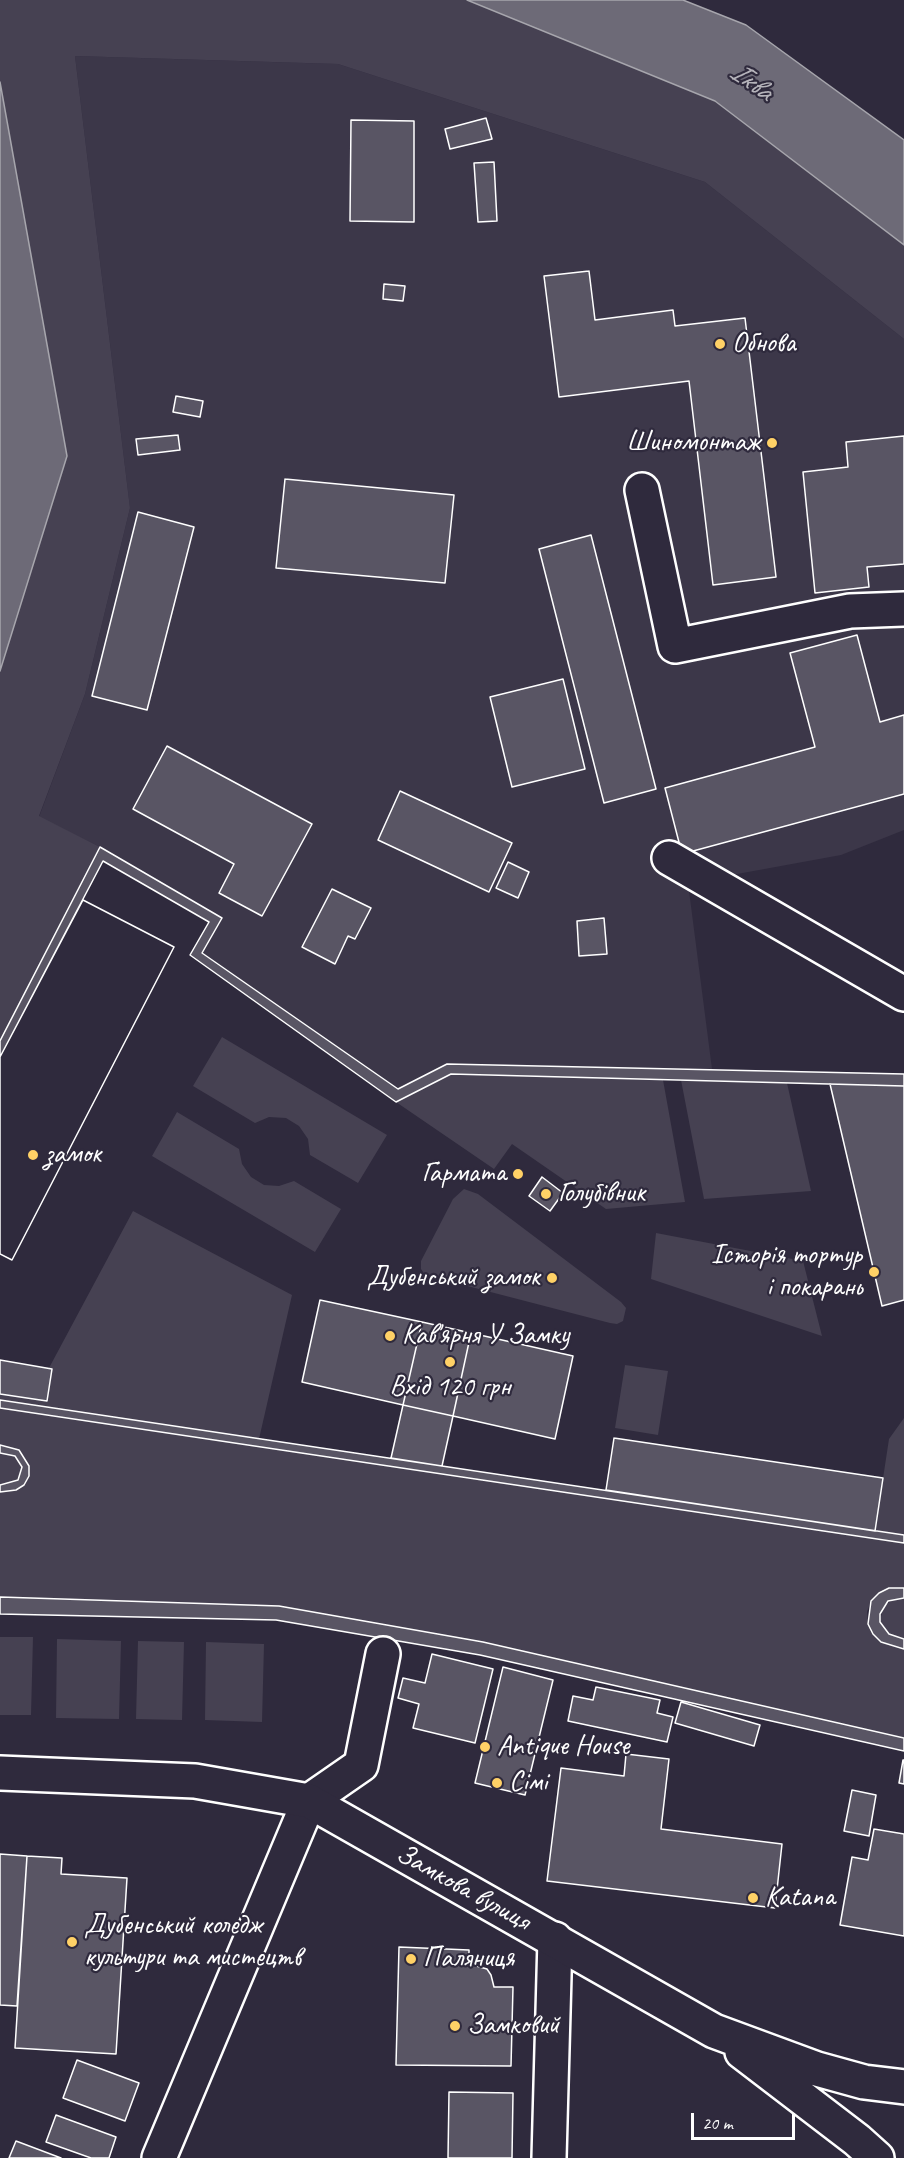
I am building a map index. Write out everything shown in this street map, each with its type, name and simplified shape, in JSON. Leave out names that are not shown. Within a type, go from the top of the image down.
[{"type":"main road","points":[[642,490],[675,646],[850,611],[904,609]]},
{"type":"main road","points":[[669,858],[904,994]]},
{"type":"main road","points":[[159,2158],[309,1801],[361,1765],[383,1654]]},
{"type":"main road","name":"Замкова вулиця","points":[[0,1773],[195,1781],[309,1801],[714,2031],[817,2069],[864,2082],[904,2087]]},
{"type":"main road","points":[[549,2158],[555,1940]]},
{"type":"main road","points":[[714,2031],[858,2140],[876,2158]]},
{"type":"shaded area","points":[[0,0],[467,0],[715,101],[904,245],[904,339],[705,182],[338,64],[75,56],[130,508],[85,694],[39,816],[100,847],[0,1041],[0,671],[67,456],[0,82]]},
{"type":"shaded area","points":[[75,56],[338,64],[705,182],[904,339],[904,830],[841,855],[688,883],[712,1069],[447,1064],[398,1089],[202,953],[222,918],[100,847],[39,817],[85,694],[130,508]]},
{"type":"shaded area","points":[[222,1037],[387,1135],[358,1183],[310,1155],[308,1139],[299,1126],[286,1118],[269,1117],[255,1123],[193,1086]]},
{"type":"shaded area","points":[[451,1074],[663,1080],[685,1202],[606,1209],[512,1144],[494,1169],[396,1102]]},
{"type":"shaded area","points":[[681,1080],[787,1083],[811,1191],[704,1199]]},
{"type":"shaded area","points":[[177,1112],[239,1149],[242,1164],[251,1177],[264,1185],[279,1186],[294,1181],[341,1209],[315,1252],[152,1156]]},
{"type":"shaded area","points":[[464,1189],[478,1194],[621,1302],[626,1308],[623,1321],[617,1324],[610,1323],[425,1275],[421,1269],[421,1261],[453,1199]]},
{"type":"shaded area","points":[[133,1211],[292,1295],[259,1439],[0,1400],[0,1363],[49,1368]]},
{"type":"shaded area","points":[[656,1233],[803,1261],[822,1336],[651,1279]]},
{"type":"shaded area","points":[[625,1365],[668,1371],[658,1435],[615,1428]]},
{"type":"shaded area","points":[[0,1408],[904,1543],[904,1588],[889,1588],[879,1593],[871,1601],[867,1612],[868,1624],[873,1634],[881,1642],[904,1649],[904,1738],[483,1642],[279,1606],[0,1597],[0,1492],[16,1490],[24,1485],[29,1476],[29,1466],[19,1450],[0,1445]]},
{"type":"shaded area","points":[[904,1418],[904,1535],[875,1531],[889,1439]]},
{"type":"shaded area","points":[[0,1453],[15,1456],[20,1461],[22,1467],[18,1480],[0,1485]]},
{"type":"shaded area","points":[[895,1598],[904,1598],[904,1639],[889,1634],[880,1622],[883,1607]]},
{"type":"shaded area","points":[[0,1637],[33,1637],[31,1715],[0,1715]]},
{"type":"shaded area","points":[[57,1639],[121,1641],[119,1719],[56,1718]]},
{"type":"shaded area","points":[[138,1641],[184,1642],[182,1720],[136,1719]]},
{"type":"shaded area","points":[[206,1642],[264,1644],[262,1722],[205,1720]]},
{"type":"water","name":"Іква","points":[[467,0],[683,0],[746,25],[904,140],[904,245],[715,101]]},
{"type":"water","points":[[0,82],[67,456],[0,671]]},
{"type":"building","points":[[486,118],[492,139],[450,149],[445,129]]},
{"type":"building","points":[[351,120],[414,121],[414,222],[350,221]]},
{"type":"building","points":[[494,162],[497,221],[478,222],[474,163]]},
{"type":"building","points":[[589,271],[595,320],[673,310],[675,326],[745,318],[776,577],[713,585],[689,381],[559,397],[544,276]]},
{"type":"building","points":[[384,284],[405,286],[403,301],[383,299]]},
{"type":"building","points":[[176,396],[203,401],[200,417],[173,412]]},
{"type":"building","points":[[178,435],[180,450],[138,455],[136,439]]},
{"type":"building","points":[[904,436],[904,564],[867,567],[869,587],[815,593],[803,472],[848,467],[846,442]]},
{"type":"building","points":[[285,479],[454,495],[445,583],[276,568]]},
{"type":"building","points":[[138,512],[194,527],[147,710],[92,696]]},
{"type":"building","points":[[591,535],[656,789],[604,803],[539,549]]},
{"type":"building","points":[[857,635],[880,722],[904,715],[904,794],[682,854],[665,788],[815,747],[790,653]]},
{"type":"building","points":[[563,679],[585,769],[512,787],[490,697]]},
{"type":"building","points":[[167,746],[312,824],[262,916],[219,893],[234,864],[133,809]]},
{"type":"building","points":[[400,791],[512,843],[489,892],[378,840]]},
{"type":"building","points":[[100,847],[222,918],[202,953],[398,1089],[447,1064],[904,1074],[904,1086],[451,1074],[396,1102],[190,955],[209,922],[103,861],[0,1057],[0,1041]]},
{"type":"building","points":[[508,862],[529,872],[518,898],[496,888]]},
{"type":"building","points":[[332,889],[371,908],[355,939],[348,936],[335,964],[302,947]]},
{"type":"building","name":"замок","points":[[83,900],[174,947],[12,1260],[0,1254],[0,1057]]},
{"type":"building","name":"замок","points":[[83,900],[174,947],[12,1260],[0,1254],[0,1057]]},
{"type":"building","points":[[604,918],[607,954],[579,956],[577,921]]},
{"type":"building","points":[[830,1084],[904,1086],[904,1300],[882,1306]]},
{"type":"building","name":"Голубівник","points":[[542,1177],[563,1193],[550,1211],[529,1196]]},
{"type":"building","points":[[320,1300],[422,1322],[403,1405],[302,1382]]},
{"type":"building","points":[[422,1322],[471,1333],[453,1416],[403,1405]]},
{"type":"building","points":[[471,1333],[573,1356],[555,1439],[453,1416]]},
{"type":"building","points":[[0,1360],[52,1369],[47,1401],[0,1394]]},
{"type":"building","points":[[0,1400],[904,1535],[904,1543],[0,1408]]},
{"type":"building","points":[[403,1405],[453,1416],[442,1466],[391,1458]]},
{"type":"building","points":[[614,1438],[883,1478],[875,1531],[606,1490]]},
{"type":"building","points":[[0,1445],[19,1450],[29,1466],[29,1476],[24,1485],[16,1490],[0,1492],[0,1485],[18,1480],[22,1467],[15,1456],[0,1453]]},
{"type":"building","points":[[889,1588],[904,1588],[904,1598],[888,1601],[880,1614],[880,1622],[889,1634],[904,1639],[904,1649],[881,1642],[873,1634],[868,1624],[871,1601],[879,1593]]},
{"type":"building","points":[[0,1597],[279,1606],[483,1642],[904,1738],[904,1751],[480,1655],[276,1620],[0,1614]]},
{"type":"building","points":[[432,1654],[493,1669],[475,1743],[413,1728],[419,1704],[398,1698],[403,1678],[425,1683]]},
{"type":"building","points":[[503,1667],[553,1680],[525,1795],[475,1783]]},
{"type":"building","points":[[596,1687],[660,1700],[657,1713],[673,1717],[667,1742],[568,1721],[573,1696],[593,1700]]},
{"type":"building","points":[[681,1702],[760,1725],[754,1746],[675,1723]]},
{"type":"building","points":[[626,1754],[669,1759],[661,1829],[782,1844],[775,1908],[547,1881],[561,1768],[624,1776]]},
{"type":"building","points":[[904,1760],[904,1784],[899,1783]]},
{"type":"building","points":[[852,1790],[876,1795],[869,1836],[844,1831]]},
{"type":"building","points":[[874,1829],[904,1834],[904,1936],[840,1925],[852,1857],[868,1860]]},
{"type":"building","points":[[0,1854],[27,1856],[17,2006],[0,2005]]},
{"type":"building","name":"Дубенський коледж культури та мистецтв","points":[[27,1856],[62,1858],[61,1874],[127,1878],[116,2054],[15,2048]]},
{"type":"building","name":"Замковий","points":[[399,1947],[469,1950],[469,1964],[487,1969],[494,1987],[513,1987],[511,2066],[396,2065]]},
{"type":"building","points":[[77,2060],[139,2083],[125,2121],[63,2098]]},
{"type":"building","points":[[449,2092],[513,2093],[512,2158],[448,2158]]},
{"type":"building","points":[[56,2115],[116,2137],[109,2158],[91,2158],[46,2142]]},
{"type":"building","points":[[16,2141],[61,2158],[9,2158]]},
{"type":"place","name":"Обнова","points":[[720,344]]},
{"type":"place","name":"Шиномонтаж","points":[[772,443]]},
{"type":"place","name":"замок","points":[[33,1155]]},
{"type":"place","name":"Гармата","points":[[518,1174]]},
{"type":"place","name":"Голубівник","points":[[546,1194]]},
{"type":"place","name":"Історія тортур і покарань","points":[[874,1272]]},
{"type":"place","name":"Дубенський замок","points":[[552,1278]]},
{"type":"place","name":"Кав'ярня У Замку","points":[[390,1336]]},
{"type":"place","name":"Вхід 120 грн","points":[[450,1362]]},
{"type":"place","name":"Antique House","points":[[485,1747]]},
{"type":"place","name":"Сімі","points":[[497,1783]]},
{"type":"place","name":"Katana","points":[[753,1898]]},
{"type":"place","name":"Дубенський коледж культури та мистецтв","points":[[72,1942]]},
{"type":"place","name":"Паляниця","points":[[411,1959]]},
{"type":"place","name":"Замковий","points":[[455,2026]]}]
